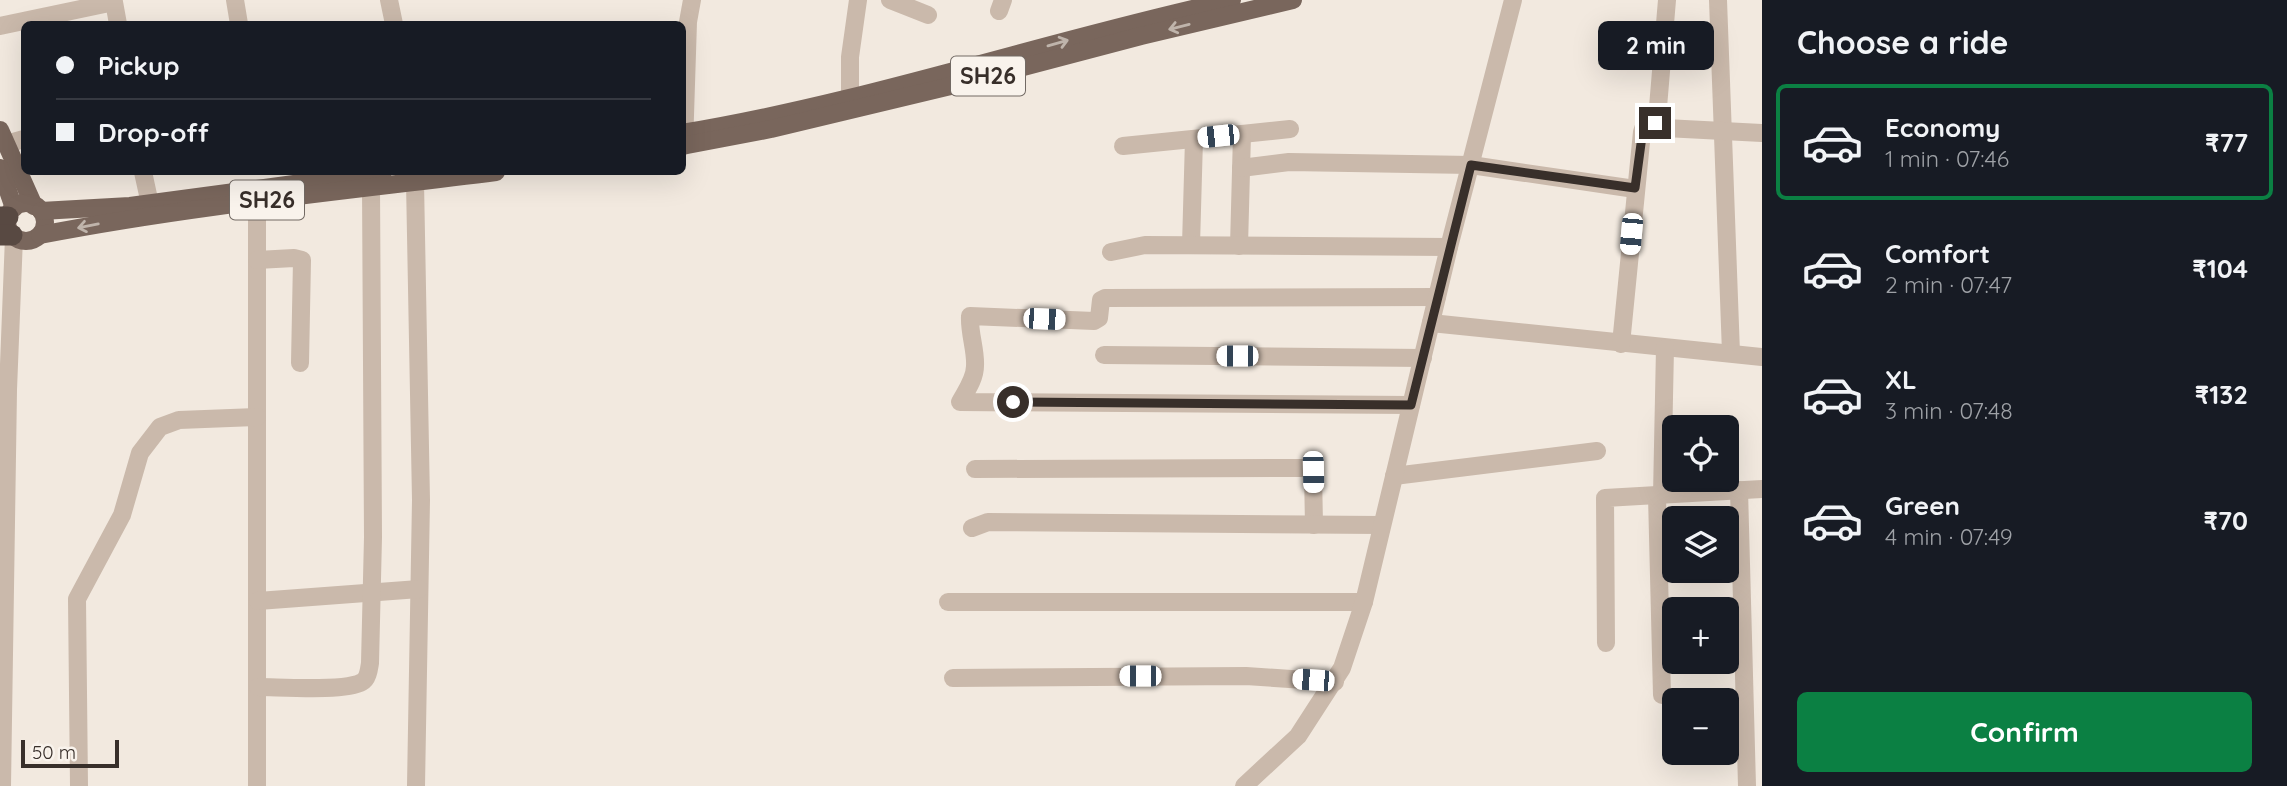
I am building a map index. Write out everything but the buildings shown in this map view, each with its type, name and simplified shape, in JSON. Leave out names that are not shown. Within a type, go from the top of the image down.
[{"type":"main road","name":"SH26","points":[[686,138],[959,71],[1138,20],[1233,0]]},
{"type":"main road","name":"SH26","points":[[686,139],[771,129],[946,88],[1141,36],[1293,0]]},
{"type":"main road","points":[[3,137],[21,175]]},
{"type":"main road","points":[[0,169],[8,225]]},
{"type":"main road","points":[[21,175],[44,225],[40,235]]},
{"type":"main road","name":"SH26","points":[[361,175],[150,204],[37,208],[23,204],[8,225],[26,241],[40,235],[98,224],[469,175]]},
{"type":"street","points":[[235,0],[238,21]]},
{"type":"street","points":[[389,0],[393,21]]},
{"type":"street","points":[[686,80],[688,22],[692,0]]},
{"type":"street","points":[[850,97],[850,57],[858,0]]},
{"type":"street","points":[[890,0],[928,15]]},
{"type":"street","points":[[1244,786],[1298,736],[1335,682],[1364,602],[1449,247],[1513,0]]},
{"type":"street","points":[[1656,121],[1667,0]]},
{"type":"street","points":[[1718,0],[1731,354]]},
{"type":"street","points":[[24,21],[119,1],[118,21]]},
{"type":"street","points":[[0,26],[21,22]]},
{"type":"street","points":[[1656,121],[1662,127],[1762,133]]},
{"type":"street","points":[[1621,344],[1643,129],[1656,121]]},
{"type":"street","points":[[1123,146],[1290,129]]},
{"type":"street","points":[[1239,246],[1242,134]]},
{"type":"street","points":[[3,137],[21,139]]},
{"type":"street","points":[[1191,245],[1194,139]]},
{"type":"street","points":[[1241,168],[1289,162],[1471,165],[1635,188]]},
{"type":"street","points":[[145,175],[150,204]]},
{"type":"street","points":[[415,181],[421,500],[416,786]]},
{"type":"street","points":[[258,687],[344,687],[362,682],[367,677],[370,663],[373,537],[371,187]]},
{"type":"street","points":[[257,201],[257,786]]},
{"type":"street","points":[[2,786],[8,225]]},
{"type":"street","points":[[1111,252],[1145,245],[1449,247]]},
{"type":"street","points":[[257,260],[294,258],[302,261],[300,363]]},
{"type":"street","points":[[1411,405],[960,402],[973,379],[976,365],[970,336],[970,316],[1094,321],[1099,318],[1100,302],[1105,298],[1437,297]]},
{"type":"street","points":[[1431,323],[1762,357]]},
{"type":"street","points":[[1662,695],[1659,496],[1665,348]]},
{"type":"street","points":[[1104,355],[1423,358]]},
{"type":"street","points":[[79,786],[77,599],[122,515],[140,453],[153,433],[167,423],[180,420],[257,417]]},
{"type":"street","points":[[1394,476],[1597,451]]},
{"type":"street","points":[[975,469],[1310,468],[1313,472],[1314,525]]},
{"type":"street","points":[[1747,786],[1754,691],[1739,490],[1762,489]]},
{"type":"street","points":[[1606,643],[1604,500],[1608,497],[1712,492]]},
{"type":"street","points":[[972,528],[988,522],[1382,525]]},
{"type":"street","points":[[258,601],[419,589]]},
{"type":"street","points":[[948,603],[1364,602]]},
{"type":"street","points":[[953,678],[1246,676],[1335,682]]},
{"type":"route","points":[[1013,402],[1411,405],[1471,165],[1635,188],[1643,129],[1646,125],[1655,123]]}]
